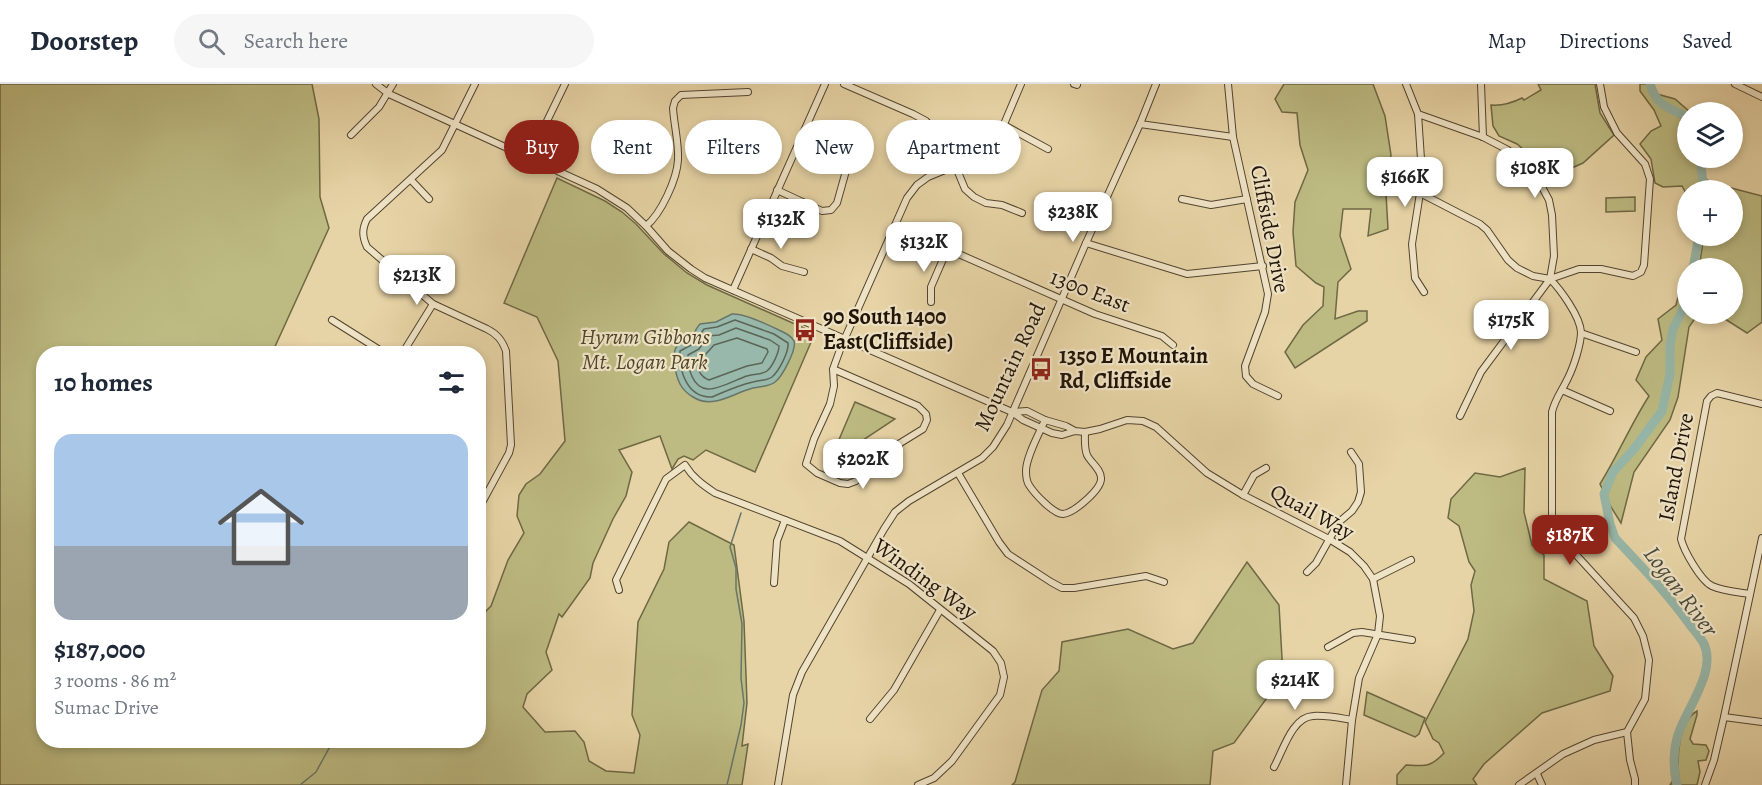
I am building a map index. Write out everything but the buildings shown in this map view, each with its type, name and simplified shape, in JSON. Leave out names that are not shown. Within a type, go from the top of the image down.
[{"type":"street","points":[[376,84],[389,94],[504,146]]},
{"type":"street","points":[[351,135],[380,107],[393,84]]},
{"type":"street","points":[[475,84],[442,150],[367,219],[363,228],[363,236],[368,247],[434,304],[494,333],[504,344],[512,445],[486,495]]},
{"type":"street","points":[[548,120],[565,84]]},
{"type":"street","points":[[729,84],[730,93]]},
{"type":"street","points":[[809,120],[825,84]]},
{"type":"street","points":[[844,84],[923,120]]},
{"type":"street","points":[[1006,120],[1021,84]]},
{"type":"street","name":"Mountain Road","points":[[778,785],[793,695],[802,672],[895,512],[909,501],[982,458],[993,447],[1007,425],[1156,84]]},
{"type":"street","name":"Cliffside Drive","points":[[1228,84],[1233,137],[1269,294],[1265,312],[1245,366],[1246,376],[1253,384],[1278,396]]},
{"type":"street","points":[[1406,84],[1418,114],[1421,159],[1420,194],[1412,244],[1415,278],[1424,292]]},
{"type":"street","points":[[1481,84],[1483,137]]},
{"type":"street","points":[[1420,194],[1480,224],[1487,230],[1508,260],[1517,268],[1533,276],[1550,279],[1579,269],[1601,270],[1633,276],[1641,272],[1644,265],[1650,179],[1644,164],[1617,133],[1604,107],[1600,84]]},
{"type":"street","points":[[1735,84],[1762,97]]},
{"type":"street","points":[[646,226],[657,215],[676,174],[678,159],[673,108],[675,101],[681,95],[748,92]]},
{"type":"street","points":[[1418,114],[1483,137],[1508,150],[1526,165],[1542,187],[1549,200],[1552,215],[1554,256],[1550,279],[1481,372],[1460,416]]},
{"type":"street","points":[[1140,124],[1233,137]]},
{"type":"street","points":[[1021,134],[1048,149]]},
{"type":"street","points":[[733,290],[794,153]]},
{"type":"street","points":[[565,174],[597,189],[627,208],[668,251],[691,269],[733,290],[1012,412]]},
{"type":"street","points":[[777,190],[822,212],[831,210],[837,203],[845,174]]},
{"type":"street","points":[[833,369],[918,406],[926,414],[927,420],[923,429],[876,458],[856,481],[849,484],[840,483],[817,473],[807,464],[811,446],[830,404],[834,386],[833,369],[907,198],[917,185],[934,174]]},
{"type":"street","points":[[960,174],[965,189],[974,197],[986,203],[1002,205],[1022,213]]},
{"type":"street","points":[[411,180],[429,199]]},
{"type":"street","points":[[1182,199],[1211,205],[1248,200]]},
{"type":"street","name":"1300 East","points":[[895,226],[1061,300],[1162,336],[1173,345]]},
{"type":"street","points":[[1086,243],[1186,273],[1263,266]]},
{"type":"street","points":[[751,249],[782,266],[804,272]]},
{"type":"street","points":[[931,302],[931,287],[947,250]]},
{"type":"street","points":[[1550,279],[1563,292],[1580,325],[1581,333],[1573,369],[1555,401],[1552,412],[1552,518],[1557,534],[1634,618],[1643,636],[1649,660],[1645,699],[1627,732],[1635,785]]},
{"type":"street","points":[[407,346],[434,304]]},
{"type":"street","points":[[332,320],[373,346]]},
{"type":"street","points":[[1581,333],[1636,352]]},
{"type":"street","points":[[1563,390],[1610,411]]},
{"type":"street","name":"Island Drive","points":[[1750,594],[1714,587],[1706,582],[1683,547],[1681,539],[1707,401],[1718,393],[1762,404]]},
{"type":"street","name":"Quail Way","points":[[1012,412],[1027,411],[1045,420],[1066,426],[1075,432]]},
{"type":"street","name":"Quail Way","points":[[1012,412],[1041,429],[1062,435],[1085,432],[1127,420],[1143,421],[1156,427],[1207,474],[1329,539],[1350,552],[1364,566],[1373,579],[1380,616],[1378,634],[1359,678],[1352,720],[1346,785]]},
{"type":"street","points":[[1045,420],[1027,463],[1026,473],[1029,484],[1052,511],[1062,514],[1072,511],[1098,489],[1101,479],[1098,470],[1088,456],[1085,432]]},
{"type":"street","points":[[1307,572],[1316,563],[1339,522],[1352,511],[1358,502],[1361,492],[1359,464],[1351,452]]},
{"type":"street","name":"Winding Way","points":[[619,590],[616,580],[666,479],[685,465],[691,475],[715,493],[840,541],[909,584],[993,651],[1001,663],[1004,677],[1000,695],[952,761],[934,778],[918,785]]},
{"type":"street","points":[[1243,495],[1254,475],[1266,468]]},
{"type":"street","points":[[958,473],[1008,554],[1062,588],[1146,576],[1164,582]]},
{"type":"street","points":[[774,583],[777,541],[785,520]]},
{"type":"street","points":[[1705,785],[1714,760],[1724,717],[1762,538]]},
{"type":"street","points":[[1373,579],[1411,560]]},
{"type":"street","points":[[870,719],[894,690],[940,610]]},
{"type":"street","points":[[1328,647],[1353,633],[1362,632],[1412,640]]},
{"type":"street","points":[[1274,767],[1295,727],[1304,718],[1313,716],[1352,720]]},
{"type":"street","points":[[1724,717],[1762,722]]},
{"type":"street","points":[[1518,785],[1571,750],[1594,740],[1627,732]]},
{"type":"street","points":[[1537,774],[1542,785]]},
{"type":"green space","name":"Hyrum Gibbons Mt. Logan Park","points":[[0,84],[312,84],[319,119],[320,197],[329,228],[275,346],[36,346],[36,748],[486,748],[486,611],[491,606],[508,560],[524,533],[517,516],[519,495],[526,484],[540,474],[565,441],[558,361],[537,317],[504,303],[557,178],[605,201],[622,212],[664,254],[687,273],[707,285],[815,333],[755,472],[706,450],[693,460],[684,456],[678,459],[672,469],[660,436],[619,450],[632,472],[626,496],[593,563],[590,578],[562,617],[559,614],[546,652],[552,670],[527,694],[523,707],[545,732],[575,731],[584,742],[589,761],[606,771],[634,773],[640,735],[632,715],[638,622],[664,569],[669,542],[689,522],[734,545],[744,621],[747,703],[742,746],[748,744],[742,785],[0,785]]},
{"type":"green space","points":[[1284,84],[1373,84],[1385,116],[1391,155],[1386,194],[1388,229],[1368,236],[1371,209],[1343,209],[1340,236],[1351,269],[1338,282],[1335,319],[1358,311],[1367,311],[1367,321],[1295,368],[1285,352],[1303,325],[1323,306],[1324,287],[1296,266],[1293,232],[1295,202],[1308,170],[1300,145],[1297,113],[1282,112],[1275,99]]},
{"type":"green space","points":[[1538,84],[1595,84],[1600,113],[1614,135],[1583,163],[1547,179],[1530,155],[1517,144],[1499,136],[1493,126],[1491,105],[1507,104],[1522,98],[1524,100],[1541,90]]},
{"type":"green space","points":[[1640,84],[1649,84],[1657,94],[1678,102],[1677,168],[1698,168],[1700,175],[1708,180],[1677,180],[1677,186],[1663,187],[1655,183],[1651,159],[1640,144],[1651,131],[1661,126],[1654,110],[1640,91]]},
{"type":"green space","points":[[1743,191],[1762,196],[1762,322],[1747,333],[1733,324],[1743,324],[1743,258],[1701,258],[1702,246],[1743,246]]},
{"type":"green space","points":[[1635,197],[1635,211],[1606,212],[1606,198]]},
{"type":"green space","points":[[1677,301],[1677,324],[1691,324],[1678,397],[1670,420],[1634,472],[1621,523],[1600,484],[1649,396],[1636,380],[1646,357],[1662,340],[1658,319],[1676,305]]},
{"type":"green space","points":[[855,402],[895,419],[863,440],[844,461],[832,456]]},
{"type":"green space","points":[[1525,468],[1524,512],[1532,545],[1544,555],[1544,579],[1587,601],[1594,646],[1613,676],[1610,691],[1542,713],[1484,764],[1473,779],[1477,785],[1397,785],[1397,775],[1406,765],[1427,765],[1444,753],[1439,743],[1433,739],[1425,722],[1468,639],[1474,611],[1471,585],[1475,571],[1469,562],[1459,526],[1448,518],[1451,499],[1475,473],[1500,477]]},
{"type":"green space","points":[[1247,562],[1279,605],[1283,676],[1234,743],[1213,751],[1210,785],[1012,785],[1015,782],[1042,690],[1059,671],[1062,642],[1128,629],[1173,649],[1193,643]]},
{"type":"green space","points":[[1367,692],[1425,718],[1419,734],[1415,737],[1364,715]]},
{"type":"green space","points":[[1697,711],[1690,739],[1693,744],[1706,745],[1709,751],[1706,760],[1698,761],[1700,772],[1697,785],[1670,785],[1673,780],[1679,781],[1678,763],[1682,733],[1685,724]]},
{"type":"water","points":[[732,314],[758,320],[789,336],[794,341],[791,356],[781,375],[773,384],[753,388],[716,401],[700,401],[687,393],[680,384],[674,364],[674,353],[679,344],[690,339],[700,324],[716,322]]},
{"type":"waterway","name":"Logan River","points":[[1650,84],[1656,98],[1677,112]]},
{"type":"waterway","name":"Logan River","points":[[1701,168],[1703,180]]},
{"type":"waterway","name":"Logan River","points":[[1695,258],[1697,246]]},
{"type":"waterway","name":"Logan River","points":[[1677,321],[1670,345],[1670,374],[1662,411],[1634,449],[1613,472],[1604,494],[1615,538],[1682,614],[1703,642],[1707,655],[1704,678],[1676,741],[1674,760],[1677,785]]},
{"type":"waterway","points":[[727,785],[744,703],[741,678],[742,624],[736,589],[736,568],[730,547],[741,513]]},
{"type":"waterway","points":[[300,785],[316,772],[329,748]]},
{"type":"place","name":"90 South 1400 East(Cliffside)","points":[[805,330]]},
{"type":"place","name":"1350 E Mountain Rd, Cliffside","points":[[1041,369]]}]
